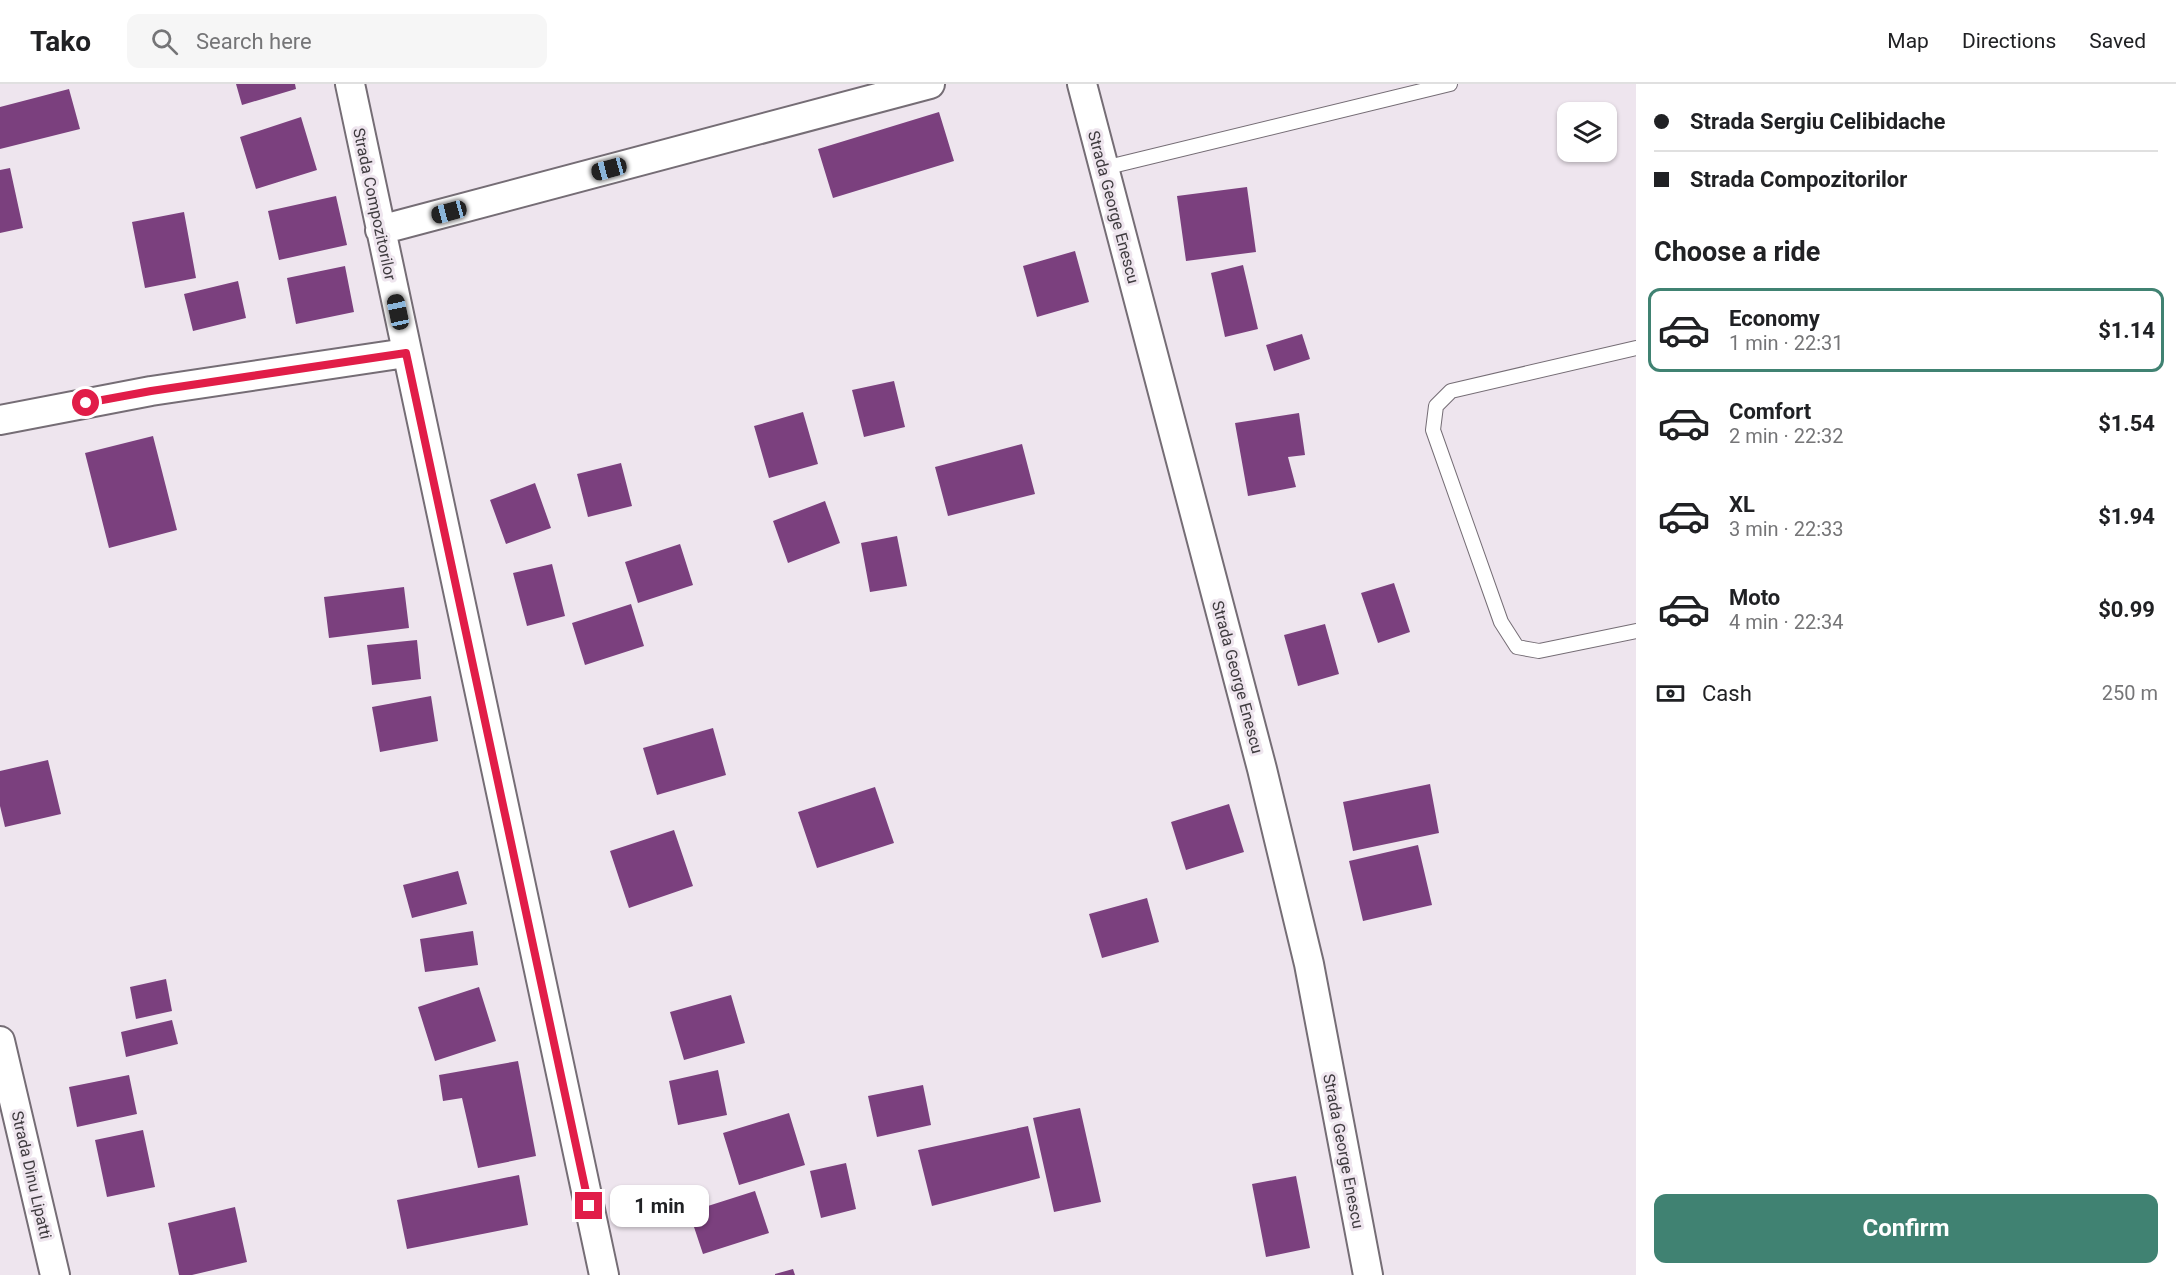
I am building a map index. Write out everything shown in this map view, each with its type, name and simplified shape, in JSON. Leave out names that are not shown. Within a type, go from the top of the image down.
[{"type":"street","name":"Strada Compozitorilor","points":[[350,84],[604,1275]]},
{"type":"street","points":[[380,230],[930,84]]},
{"type":"street","name":"Strada George Enescu","points":[[1082,84],[1262,769],[1309,964],[1368,1275]]},
{"type":"street","points":[[0,420],[151,391],[406,353]]},
{"type":"street","name":"Strada Dinu Lipatti","points":[[0,1041],[4,1073],[55,1275]]},
{"type":"lane","points":[[1104,168],[1450,84]]},
{"type":"lane","points":[[1636,348],[1451,391],[1436,406],[1433,430],[1501,622],[1517,647],[1539,651],[1636,632]]},
{"type":"building","points":[[236,84],[295,84],[296,89],[242,105]]},
{"type":"building","points":[[69,89],[80,129],[0,149],[0,107]]},
{"type":"building","points":[[939,112],[954,161],[833,198],[818,149]]},
{"type":"building","points":[[301,117],[317,170],[256,189],[240,137]]},
{"type":"building","points":[[10,168],[23,228],[0,233],[0,170]]},
{"type":"building","points":[[1247,187],[1256,252],[1186,261],[1177,196]]},
{"type":"building","points":[[336,196],[347,245],[279,260],[268,211]]},
{"type":"building","points":[[184,212],[196,278],[145,288],[132,222]]},
{"type":"building","points":[[1075,251],[1089,302],[1037,317],[1023,266]]},
{"type":"building","points":[[1243,265],[1258,329],[1225,337],[1211,273]]},
{"type":"building","points":[[345,266],[354,312],[296,324],[287,278]]},
{"type":"building","points":[[238,281],[246,318],[193,331],[184,294]]},
{"type":"building","points":[[1302,334],[1310,359],[1274,371],[1266,345]]},
{"type":"building","points":[[894,381],[905,427],[864,437],[852,390]]},
{"type":"building","points":[[803,412],[818,464],[769,478],[754,426]]},
{"type":"building","points":[[1299,413],[1305,455],[1288,457],[1296,487],[1248,496],[1235,423]]},
{"type":"building","points":[[153,436],[177,530],[109,548],[85,453]]},
{"type":"building","points":[[1022,444],[1035,494],[948,516],[935,467]]},
{"type":"building","points":[[621,463],[632,506],[588,517],[577,474]]},
{"type":"building","points":[[535,483],[551,528],[506,544],[490,500]]},
{"type":"building","points":[[825,501],[840,543],[788,563],[773,521]]},
{"type":"building","points":[[897,536],[907,586],[870,592],[861,543]]},
{"type":"building","points":[[680,544],[693,585],[638,603],[625,562]]},
{"type":"building","points":[[552,564],[565,616],[527,626],[513,573]]},
{"type":"building","points":[[1394,583],[1410,632],[1378,643],[1361,593]]},
{"type":"building","points":[[404,587],[409,628],[329,638],[324,597]]},
{"type":"building","points":[[631,604],[644,646],[585,665],[572,623]]},
{"type":"building","points":[[1325,624],[1339,674],[1298,686],[1284,635]]},
{"type":"building","points":[[417,640],[421,679],[372,685],[367,645]]},
{"type":"building","points":[[431,696],[438,741],[380,752],[372,707]]},
{"type":"building","points":[[713,728],[726,775],[657,795],[643,748]]},
{"type":"building","points":[[48,760],[61,814],[5,827],[0,806],[0,771]]},
{"type":"building","points":[[1430,784],[1439,833],[1353,851],[1343,802]]},
{"type":"building","points":[[875,787],[894,843],[817,868],[798,812]]},
{"type":"building","points":[[1229,804],[1244,852],[1186,870],[1171,822]]},
{"type":"building","points":[[674,830],[693,886],[629,908],[610,851]]},
{"type":"building","points":[[1418,845],[1432,905],[1363,921],[1349,861]]},
{"type":"building","points":[[458,871],[467,904],[412,918],[403,885]]},
{"type":"building","points":[[1147,898],[1159,942],[1102,958],[1089,914]]},
{"type":"building","points":[[473,931],[478,965],[425,972],[420,939]]},
{"type":"building","points":[[166,979],[172,1011],[136,1019],[130,987]]},
{"type":"building","points":[[479,987],[496,1041],[435,1061],[418,1007]]},
{"type":"building","points":[[731,995],[745,1043],[684,1060],[670,1012]]},
{"type":"building","points":[[172,1020],[178,1044],[126,1057],[121,1032]]},
{"type":"building","points":[[518,1061],[536,1156],[478,1168],[462,1098],[443,1101],[439,1075]]},
{"type":"building","points":[[718,1070],[727,1115],[678,1125],[669,1081]]},
{"type":"building","points":[[129,1075],[137,1114],[77,1127],[69,1087]]},
{"type":"building","points":[[923,1085],[931,1125],[877,1137],[868,1096]]},
{"type":"building","points":[[1080,1108],[1101,1202],[1054,1212],[1033,1118]]},
{"type":"building","points":[[789,1113],[805,1165],[739,1185],[723,1133]]},
{"type":"building","points":[[1028,1126],[1040,1178],[932,1206],[918,1150]]},
{"type":"building","points":[[143,1130],[155,1187],[107,1197],[95,1140]]},
{"type":"building","points":[[846,1163],[856,1209],[821,1218],[810,1171]]},
{"type":"building","points":[[519,1175],[528,1225],[407,1249],[397,1200]]},
{"type":"building","points":[[1296,1176],[1310,1248],[1266,1257],[1252,1184]]},
{"type":"building","points":[[755,1191],[769,1233],[703,1254],[689,1212]]},
{"type":"building","points":[[235,1207],[247,1262],[192,1275],[179,1275],[168,1223]]},
{"type":"building","points":[[793,1269],[795,1275],[775,1275],[775,1274]]},
{"type":"route","points":[[86,403],[151,391],[406,353],[589,1206]]}]
